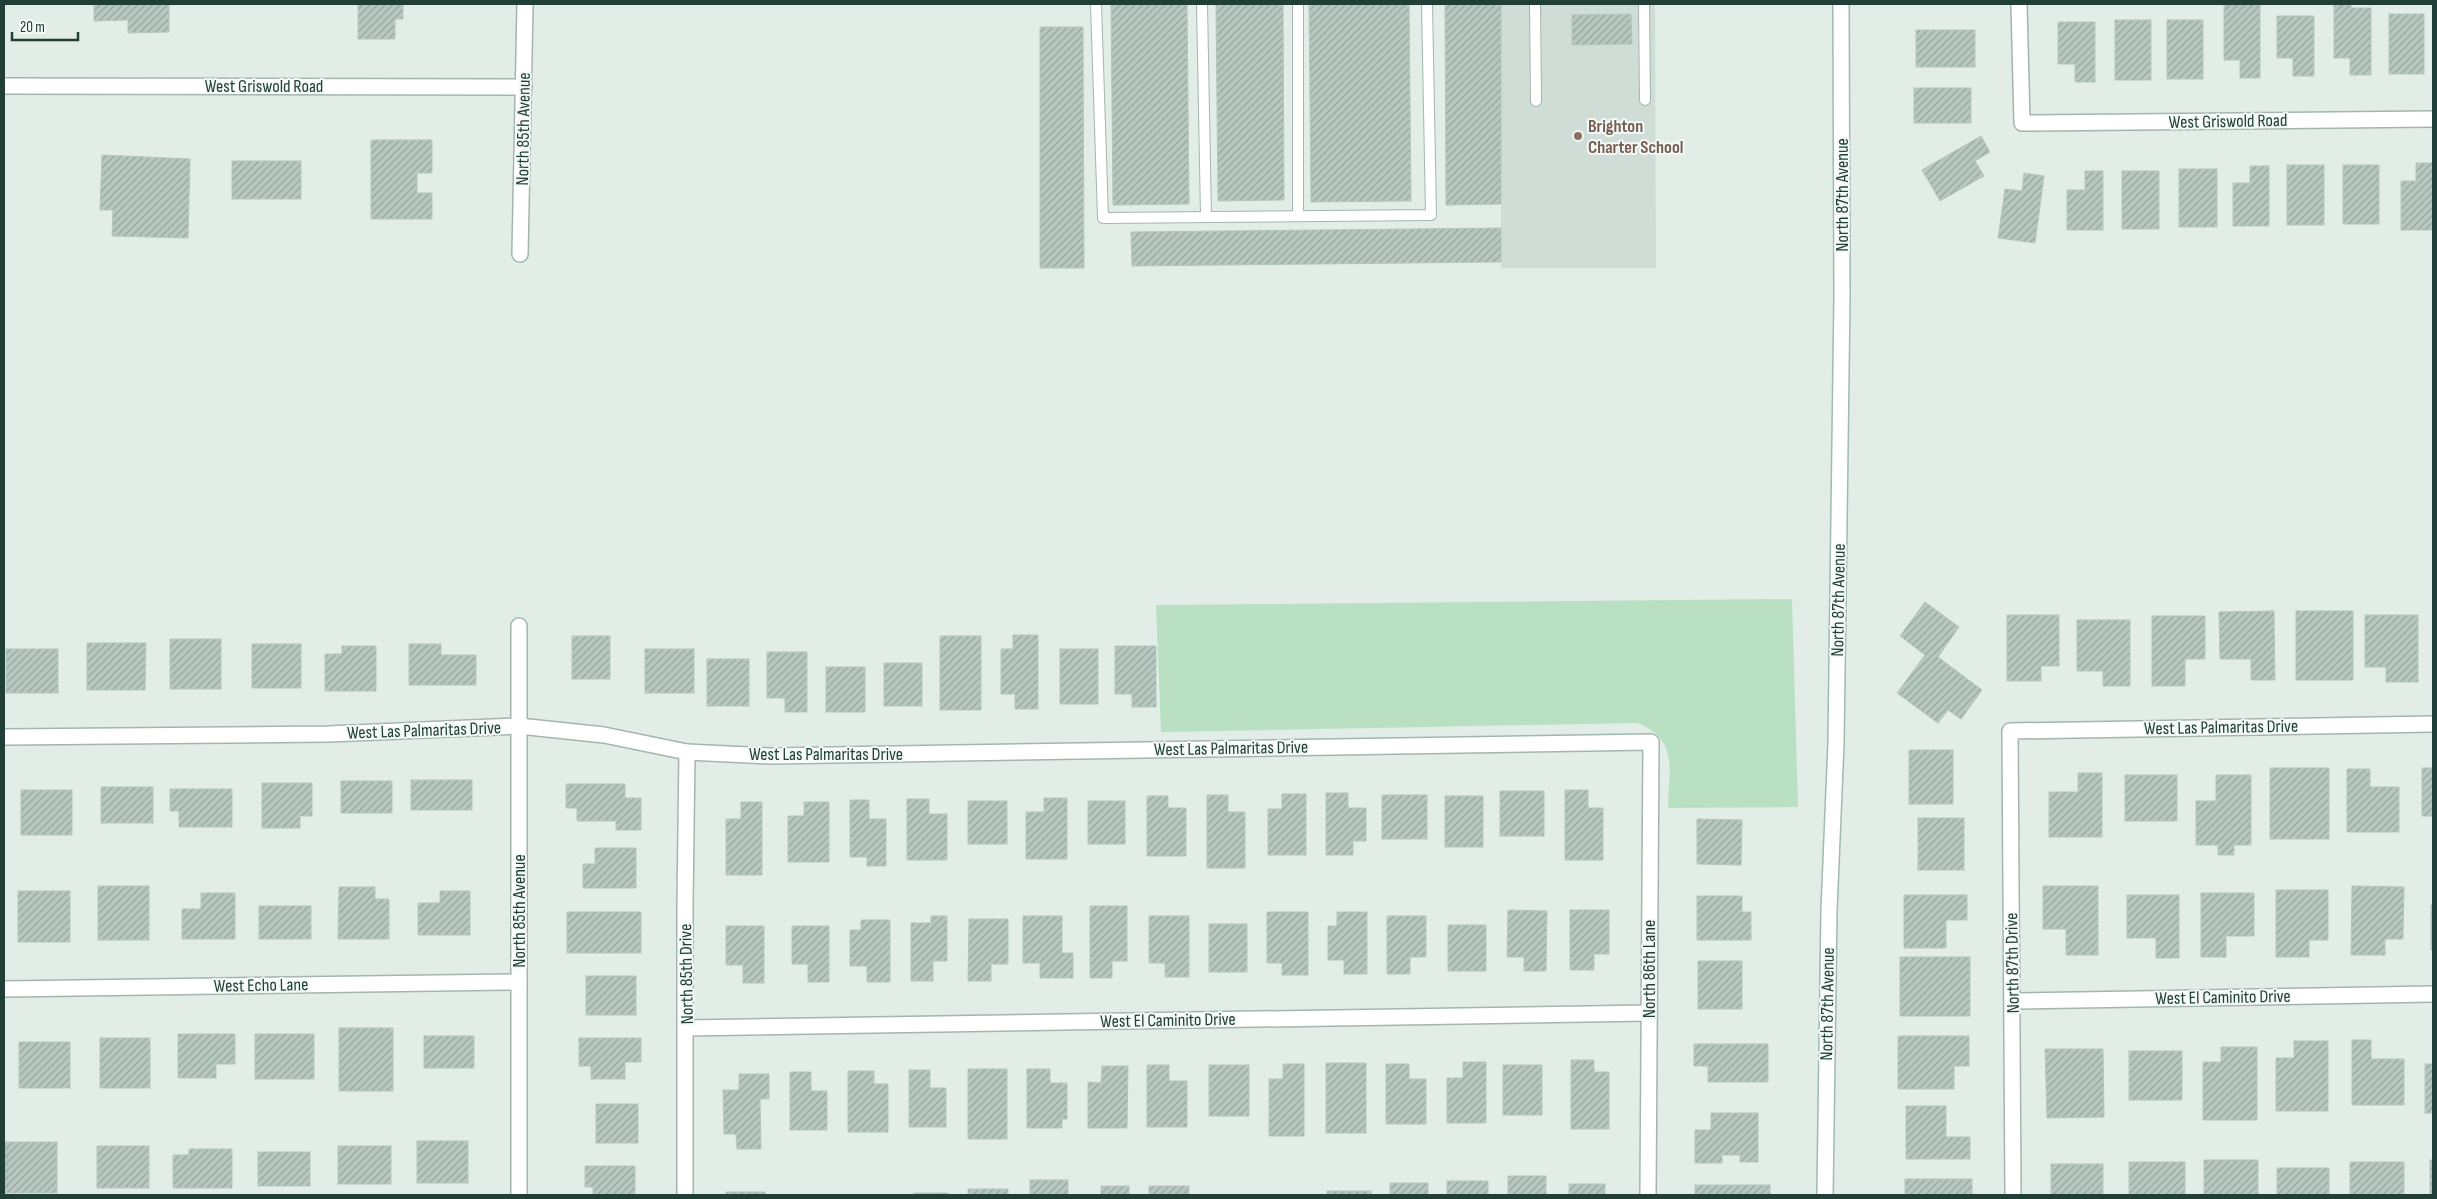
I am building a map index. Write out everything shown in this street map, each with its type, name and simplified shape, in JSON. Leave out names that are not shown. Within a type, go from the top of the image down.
[{"type":"street","name":"North 85th Avenue","points":[[520,254],[526,4]]},
{"type":"street","name":"North 87th Avenue","points":[[1825,1195],[1828,910],[1836,743],[1842,326],[1840,4]]},
{"type":"street","name":"West Griswold Road","points":[[2019,4],[2022,123],[2433,119]]},
{"type":"street","name":"West Griswold Road","points":[[4,86],[524,87]]},
{"type":"street","name":"North 85th Avenue","points":[[518,626],[520,726],[519,1195]]},
{"type":"street","name":"West Las Palmaritas Drive","points":[[2010,731],[2433,724]]},
{"type":"street","name":"West Las Palmaritas Drive","points":[[4,737],[328,734],[520,726],[604,735],[688,752],[771,756],[1651,742]]},
{"type":"street","name":"North 87th Drive","points":[[2010,731],[2013,1195]]},
{"type":"street","name":"North 86th Lane","points":[[1648,1195],[1651,742]]},
{"type":"street","name":"North 85th Drive","points":[[686,1195],[685,905],[688,752]]},
{"type":"street","name":"West Echo Lane","points":[[4,989],[519,982]]},
{"type":"street","name":"West El Caminito Drive","points":[[2013,1001],[2433,994]]},
{"type":"street","name":"West El Caminito Drive","points":[[686,1028],[1649,1013]]},
{"type":"lane","points":[[1096,4],[1103,218],[1431,215],[1427,4]]},
{"type":"lane","points":[[1202,4],[1206,217]]},
{"type":"lane","points":[[1298,4],[1298,216]]},
{"type":"lane","points":[[1535,4],[1536,101]]},
{"type":"lane","points":[[1644,4],[1645,100]]},
{"type":"shaded area","name":"Brighton Charter School","points":[[1501,4],[1655,4],[1656,268],[1501,268]]},
{"type":"green space","points":[[1792,599],[1798,807],[1668,808],[1670,769],[1666,747],[1651,730],[1637,723],[1161,732],[1156,605]]},
{"type":"building","points":[[94,4],[169,4],[169,32],[128,33],[128,20],[94,21]]},
{"type":"building","points":[[358,4],[403,4],[403,19],[395,19],[395,39],[358,39]]},
{"type":"building","points":[[1111,4],[1187,4],[1189,204],[1113,205]]},
{"type":"building","points":[[1216,4],[1283,4],[1284,200],[1218,201]]},
{"type":"building","points":[[1309,4],[1409,4],[1411,201],[1311,202]]},
{"type":"building","points":[[1445,4],[1501,4],[1501,204],[1446,205]]},
{"type":"building","points":[[2224,4],[2260,4],[2260,78],[2240,78],[2240,60],[2224,60]]},
{"type":"building","points":[[2334,4],[2351,4],[2351,8],[2371,8],[2371,75],[2350,75],[2350,58],[2334,58]]},
{"type":"building","points":[[1631,14],[1632,44],[1572,45],[1572,15]]},
{"type":"building","points":[[2389,14],[2424,14],[2424,74],[2389,74]]},
{"type":"building","points":[[2277,16],[2314,16],[2314,76],[2293,76],[2293,58],[2277,58]]},
{"type":"building","points":[[2115,20],[2151,20],[2151,80],[2115,80]]},
{"type":"building","points":[[2167,20],[2203,20],[2203,79],[2167,79]]},
{"type":"building","points":[[2058,22],[2095,22],[2095,82],[2075,82],[2075,64],[2058,64]]},
{"type":"building","points":[[1040,27],[1083,27],[1084,268],[1040,268]]},
{"type":"building","points":[[1916,30],[1975,30],[1975,67],[1916,67]]},
{"type":"building","points":[[1914,88],[1971,88],[1971,123],[1914,123]]},
{"type":"building","points":[[1981,136],[1990,152],[1975,161],[1984,176],[1940,201],[1922,170]]},
{"type":"building","points":[[371,140],[432,140],[432,173],[417,173],[417,193],[432,193],[432,219],[371,219]]},
{"type":"building","points":[[102,155],[190,159],[188,238],[112,236],[113,210],[100,210]]},
{"type":"building","points":[[232,161],[301,161],[301,199],[232,199]]},
{"type":"building","points":[[2416,163],[2433,163],[2433,230],[2401,230],[2401,181],[2416,181]]},
{"type":"building","points":[[2287,165],[2324,165],[2324,225],[2287,225]]},
{"type":"building","points":[[2343,165],[2379,165],[2379,224],[2343,224]]},
{"type":"building","points":[[2250,166],[2269,166],[2269,226],[2233,226],[2233,183],[2250,183]]},
{"type":"building","points":[[2179,169],[2217,169],[2217,227],[2179,227]]},
{"type":"building","points":[[2085,171],[2103,171],[2103,230],[2067,230],[2067,190],[2085,190]]},
{"type":"building","points":[[2122,171],[2159,171],[2159,229],[2122,229]]},
{"type":"building","points":[[2024,173],[2044,176],[2035,243],[1998,238],[2005,189],[2022,191]]},
{"type":"building","points":[[1501,228],[1501,262],[1132,266],[1131,232]]},
{"type":"building","points":[[1925,602],[1959,627],[1938,657],[1982,690],[1961,719],[1948,710],[1938,723],[1897,693],[1925,655],[1900,636]]},
{"type":"building","points":[[2274,611],[2275,680],[2251,680],[2251,659],[2220,659],[2219,612]]},
{"type":"building","points":[[2296,611],[2353,611],[2353,680],[2296,680]]},
{"type":"building","points":[[2007,615],[2059,615],[2059,666],[2041,666],[2041,681],[2007,681]]},
{"type":"building","points":[[2365,615],[2418,615],[2418,682],[2386,682],[2386,667],[2365,667]]},
{"type":"building","points":[[2152,616],[2205,616],[2205,659],[2185,659],[2185,686],[2152,686]]},
{"type":"building","points":[[2077,620],[2130,620],[2130,686],[2103,686],[2103,671],[2077,671]]},
{"type":"building","points":[[1013,635],[1038,635],[1038,709],[1015,709],[1015,694],[1001,694],[1001,649],[1013,649]]},
{"type":"building","points":[[572,636],[610,636],[610,679],[572,679]]},
{"type":"building","points":[[940,636],[981,636],[981,710],[940,710]]},
{"type":"building","points":[[170,639],[221,639],[221,689],[170,689]]},
{"type":"building","points":[[87,643],[146,643],[145,690],[87,690]]},
{"type":"building","points":[[252,644],[301,644],[301,688],[252,688]]},
{"type":"building","points":[[409,644],[441,644],[441,655],[476,655],[476,685],[409,685]]},
{"type":"building","points":[[342,646],[376,646],[376,691],[325,691],[325,654],[342,654]]},
{"type":"building","points":[[1115,646],[1156,646],[1156,707],[1132,707],[1132,694],[1115,694]]},
{"type":"building","points":[[6,649],[58,649],[58,693],[6,693]]},
{"type":"building","points":[[645,649],[694,649],[694,693],[645,693]]},
{"type":"building","points":[[1060,649],[1098,649],[1098,704],[1060,704]]},
{"type":"building","points":[[767,652],[807,652],[807,712],[785,712],[785,698],[767,698]]},
{"type":"building","points":[[707,659],[749,659],[749,706],[707,706]]},
{"type":"building","points":[[884,663],[922,663],[922,706],[884,706]]},
{"type":"building","points":[[826,667],[865,667],[865,712],[826,712]]},
{"type":"building","points":[[1909,750],[1953,750],[1953,804],[1909,804]]},
{"type":"building","points":[[2270,768],[2329,768],[2329,839],[2270,839]]},
{"type":"building","points":[[2422,768],[2433,768],[2433,816],[2422,816]]},
{"type":"building","points":[[2347,769],[2370,769],[2370,787],[2399,787],[2399,832],[2347,832]]},
{"type":"building","points":[[2078,773],[2102,773],[2102,837],[2049,837],[2049,792],[2078,792]]},
{"type":"building","points":[[2125,775],[2177,775],[2177,821],[2125,821]]},
{"type":"building","points":[[2216,775],[2251,775],[2251,845],[2234,845],[2234,855],[2218,855],[2218,845],[2196,845],[2196,801],[2216,801]]},
{"type":"building","points":[[411,780],[472,780],[472,810],[411,810]]},
{"type":"building","points":[[341,781],[392,781],[392,813],[341,813]]},
{"type":"building","points":[[262,783],[312,783],[312,816],[300,816],[300,828],[262,828]]},
{"type":"building","points":[[566,784],[625,784],[625,798],[641,798],[641,830],[616,830],[616,821],[577,821],[577,808],[566,808]]},
{"type":"building","points":[[101,787],[153,787],[153,823],[101,823]]},
{"type":"building","points":[[170,789],[232,789],[232,827],[179,827],[179,811],[170,811]]},
{"type":"building","points":[[21,790],[72,790],[72,835],[21,835]]},
{"type":"building","points":[[1565,790],[1588,790],[1588,808],[1603,808],[1603,860],[1565,860]]},
{"type":"building","points":[[1500,791],[1544,791],[1544,836],[1500,836]]},
{"type":"building","points":[[1326,793],[1348,793],[1348,808],[1366,808],[1366,841],[1353,841],[1353,855],[1326,855]]},
{"type":"building","points":[[1282,794],[1306,794],[1306,855],[1268,855],[1268,809],[1282,809]]},
{"type":"building","points":[[1207,795],[1228,795],[1228,812],[1245,812],[1245,868],[1207,868]]},
{"type":"building","points":[[1382,795],[1427,795],[1427,839],[1382,839]]},
{"type":"building","points":[[1147,796],[1168,796],[1168,808],[1186,808],[1186,856],[1147,856]]},
{"type":"building","points":[[1445,796],[1483,796],[1483,847],[1445,847]]},
{"type":"building","points":[[1044,798],[1067,798],[1067,859],[1026,859],[1026,812],[1044,812]]},
{"type":"building","points":[[907,799],[929,799],[929,814],[947,814],[947,860],[907,860]]},
{"type":"building","points":[[850,800],[869,800],[869,819],[886,819],[886,866],[867,866],[867,857],[850,857]]},
{"type":"building","points":[[968,801],[1007,801],[1007,844],[968,844]]},
{"type":"building","points":[[1088,801],[1125,801],[1125,844],[1088,844]]},
{"type":"building","points":[[741,802],[762,802],[762,875],[726,875],[726,819],[741,819]]},
{"type":"building","points":[[804,802],[829,802],[829,862],[788,862],[788,816],[804,816]]},
{"type":"building","points":[[1918,818],[1964,818],[1964,870],[1918,870]]},
{"type":"building","points":[[1697,819],[1742,820],[1741,865],[1697,864]]},
{"type":"building","points":[[595,848],[636,848],[636,888],[583,888],[583,864],[595,864]]},
{"type":"building","points":[[98,886],[149,886],[149,940],[98,940]]},
{"type":"building","points":[[2043,886],[2098,886],[2098,955],[2066,955],[2066,929],[2043,929]]},
{"type":"building","points":[[2352,886],[2404,887],[2403,939],[2385,939],[2385,955],[2351,955]]},
{"type":"building","points":[[339,887],[375,887],[375,899],[389,899],[389,939],[338,939]]},
{"type":"building","points":[[2276,890],[2328,890],[2328,940],[2309,940],[2309,957],[2276,957]]},
{"type":"building","points":[[18,891],[70,891],[70,942],[18,942]]},
{"type":"building","points":[[440,891],[470,891],[470,935],[418,935],[418,903],[440,903]]},
{"type":"building","points":[[201,893],[235,893],[235,939],[182,939],[182,909],[201,909]]},
{"type":"building","points":[[2201,893],[2254,893],[2254,936],[2226,936],[2226,957],[2201,957]]},
{"type":"building","points":[[1904,895],[1967,895],[1967,920],[1946,920],[1946,948],[1904,948]]},
{"type":"building","points":[[2127,895],[2179,895],[2179,958],[2156,958],[2156,938],[2127,938]]},
{"type":"building","points":[[1697,896],[1742,896],[1742,912],[1751,912],[1751,940],[1697,940]]},
{"type":"building","points":[[2431,905],[2433,905],[2433,950],[2431,950]]},
{"type":"building","points":[[259,906],[311,906],[311,939],[259,939]]},
{"type":"building","points":[[1090,906],[1127,906],[1127,961],[1112,961],[1112,978],[1090,978]]},
{"type":"building","points":[[1508,910],[1547,911],[1546,971],[1524,971],[1524,957],[1507,957]]},
{"type":"building","points":[[1570,910],[1609,910],[1609,954],[1594,954],[1594,970],[1570,970]]},
{"type":"building","points":[[567,912],[641,912],[641,953],[567,953]]},
{"type":"building","points":[[1267,912],[1308,912],[1308,975],[1282,975],[1282,963],[1267,963]]},
{"type":"building","points":[[1337,912],[1367,912],[1367,974],[1344,974],[1344,960],[1328,960],[1328,926],[1337,926]]},
{"type":"building","points":[[931,916],[947,916],[947,961],[933,961],[933,981],[911,981],[911,923],[931,923]]},
{"type":"building","points":[[1023,916],[1062,916],[1062,953],[1073,953],[1073,978],[1040,978],[1040,963],[1023,963]]},
{"type":"building","points":[[1149,916],[1189,916],[1189,977],[1165,977],[1165,963],[1149,963]]},
{"type":"building","points":[[1387,916],[1426,916],[1426,957],[1410,957],[1410,974],[1387,974]]},
{"type":"building","points":[[969,919],[1008,919],[1008,964],[991,964],[991,981],[968,981]]},
{"type":"building","points":[[861,920],[890,920],[890,982],[867,982],[867,966],[850,966],[850,930],[861,930]]},
{"type":"building","points":[[1209,924],[1247,924],[1247,972],[1209,972]]},
{"type":"building","points":[[1448,925],[1486,925],[1486,971],[1448,971]]},
{"type":"building","points":[[726,926],[764,926],[764,983],[743,983],[743,965],[726,965]]},
{"type":"building","points":[[792,926],[829,926],[829,982],[808,982],[808,964],[792,964]]},
{"type":"building","points":[[1900,957],[1970,957],[1970,1016],[1900,1016]]},
{"type":"building","points":[[1698,961],[1742,961],[1742,1009],[1698,1009]]},
{"type":"building","points":[[586,976],[636,976],[636,1015],[586,1015]]},
{"type":"building","points":[[339,1028],[393,1028],[393,1091],[339,1091]]},
{"type":"building","points":[[178,1034],[235,1034],[235,1064],[216,1064],[216,1078],[178,1078]]},
{"type":"building","points":[[255,1034],[314,1034],[314,1079],[255,1079]]},
{"type":"building","points":[[424,1036],[474,1036],[474,1068],[424,1068]]},
{"type":"building","points":[[1898,1036],[1969,1036],[1969,1066],[1954,1066],[1954,1089],[1898,1089]]},
{"type":"building","points":[[100,1038],[150,1038],[150,1088],[100,1088]]},
{"type":"building","points":[[579,1038],[641,1038],[641,1062],[625,1062],[625,1079],[591,1079],[591,1066],[579,1066]]},
{"type":"building","points":[[2352,1040],[2371,1040],[2371,1059],[2404,1059],[2404,1105],[2352,1105]]},
{"type":"building","points":[[2294,1041],[2328,1041],[2328,1111],[2276,1111],[2276,1058],[2294,1058]]},
{"type":"building","points":[[19,1042],[70,1042],[70,1088],[19,1088]]},
{"type":"building","points":[[1694,1044],[1768,1044],[1768,1082],[1708,1082],[1708,1066],[1694,1066]]},
{"type":"building","points":[[2221,1047],[2257,1047],[2257,1120],[2203,1120],[2203,1062],[2221,1062]]},
{"type":"building","points":[[2045,1049],[2103,1049],[2104,1117],[2047,1118]]},
{"type":"building","points":[[2129,1051],[2182,1051],[2182,1100],[2129,1100]]},
{"type":"building","points":[[1571,1060],[1594,1060],[1594,1072],[1609,1072],[1609,1129],[1571,1129]]},
{"type":"building","points":[[1463,1062],[1486,1062],[1486,1123],[1447,1123],[1447,1078],[1463,1078]]},
{"type":"building","points":[[1326,1063],[1366,1063],[1366,1133],[1326,1133]]},
{"type":"building","points":[[1283,1064],[1304,1064],[1304,1136],[1269,1136],[1269,1079],[1283,1079]]},
{"type":"building","points":[[1386,1064],[1409,1064],[1409,1079],[1426,1079],[1426,1124],[1386,1124]]},
{"type":"building","points":[[2425,1064],[2433,1064],[2433,1113],[2425,1113]]},
{"type":"building","points":[[1147,1065],[1169,1065],[1169,1081],[1187,1081],[1187,1127],[1147,1127]]},
{"type":"building","points":[[1209,1065],[1249,1065],[1249,1116],[1209,1116]]},
{"type":"building","points":[[1503,1065],[1542,1065],[1542,1115],[1503,1115]]},
{"type":"building","points":[[1102,1066],[1128,1066],[1127,1128],[1088,1128],[1088,1082],[1101,1083]]},
{"type":"building","points":[[968,1069],[1007,1069],[1007,1139],[968,1139]]},
{"type":"building","points":[[1027,1069],[1050,1069],[1050,1083],[1067,1083],[1067,1119],[1062,1119],[1062,1128],[1027,1128]]},
{"type":"building","points":[[909,1070],[930,1070],[930,1088],[946,1088],[946,1127],[909,1127]]},
{"type":"building","points":[[848,1071],[874,1071],[874,1084],[888,1084],[888,1132],[848,1132]]},
{"type":"building","points":[[790,1072],[811,1072],[811,1091],[827,1091],[827,1130],[790,1130]]},
{"type":"building","points":[[739,1074],[769,1074],[769,1099],[760,1099],[761,1149],[737,1149],[736,1134],[724,1134],[723,1090],[739,1090]]},
{"type":"building","points":[[596,1104],[638,1104],[638,1143],[596,1143]]},
{"type":"building","points":[[1906,1106],[1946,1106],[1946,1137],[1970,1137],[1970,1159],[1906,1159]]},
{"type":"building","points":[[1711,1113],[1758,1113],[1758,1162],[1740,1162],[1740,1155],[1722,1155],[1722,1163],[1695,1163],[1695,1130],[1711,1130]]},
{"type":"building","points":[[417,1141],[468,1141],[468,1183],[417,1183]]},
{"type":"building","points":[[4,1142],[57,1142],[57,1193],[4,1193]]},
{"type":"building","points":[[97,1146],[149,1146],[149,1188],[97,1188]]},
{"type":"building","points":[[338,1146],[391,1146],[391,1184],[338,1184]]},
{"type":"building","points":[[189,1149],[232,1149],[232,1188],[173,1188],[173,1155],[189,1155]]},
{"type":"building","points":[[258,1152],[310,1152],[310,1186],[258,1186]]},
{"type":"building","points":[[2204,1160],[2258,1160],[2258,1195],[2204,1195]]},
{"type":"building","points":[[2430,1160],[2433,1160],[2433,1195],[2430,1195]]},
{"type":"building","points":[[2129,1162],[2185,1162],[2185,1195],[2129,1195]]},
{"type":"building","points":[[2350,1162],[2404,1162],[2404,1195],[2350,1195]]},
{"type":"building","points":[[2051,1164],[2103,1164],[2103,1195],[2051,1195]]},
{"type":"building","points":[[585,1166],[635,1166],[635,1195],[593,1195],[593,1187],[585,1187]]},
{"type":"building","points":[[2277,1168],[2329,1168],[2329,1195],[2277,1195]]},
{"type":"building","points":[[1508,1176],[1546,1176],[1546,1195],[1508,1195]]},
{"type":"building","points":[[1905,1179],[1972,1179],[1972,1195],[1905,1195]]},
{"type":"building","points":[[1030,1180],[1068,1180],[1068,1195],[1030,1195]]},
{"type":"building","points":[[1447,1181],[1488,1181],[1488,1195],[1447,1195]]},
{"type":"building","points":[[1390,1183],[1428,1183],[1428,1195],[1390,1195]]},
{"type":"building","points":[[1569,1184],[1605,1184],[1605,1195],[1569,1195]]},
{"type":"building","points":[[1695,1185],[1770,1185],[1770,1195],[1695,1195]]},
{"type":"building","points":[[1101,1186],[1129,1186],[1129,1195],[1101,1195]]},
{"type":"building","points":[[1149,1186],[1189,1186],[1189,1195],[1149,1195]]},
{"type":"building","points":[[968,1189],[1008,1189],[1008,1195],[968,1195]]},
{"type":"building","points":[[1327,1191],[1371,1191],[1371,1195],[1327,1195]]},
{"type":"building","points":[[726,1192],[765,1192],[765,1195],[726,1195]]},
{"type":"building","points":[[914,1193],[948,1193],[948,1195],[914,1195]]},
{"type":"place","name":"Brighton Charter School","points":[[1578,136]]}]
